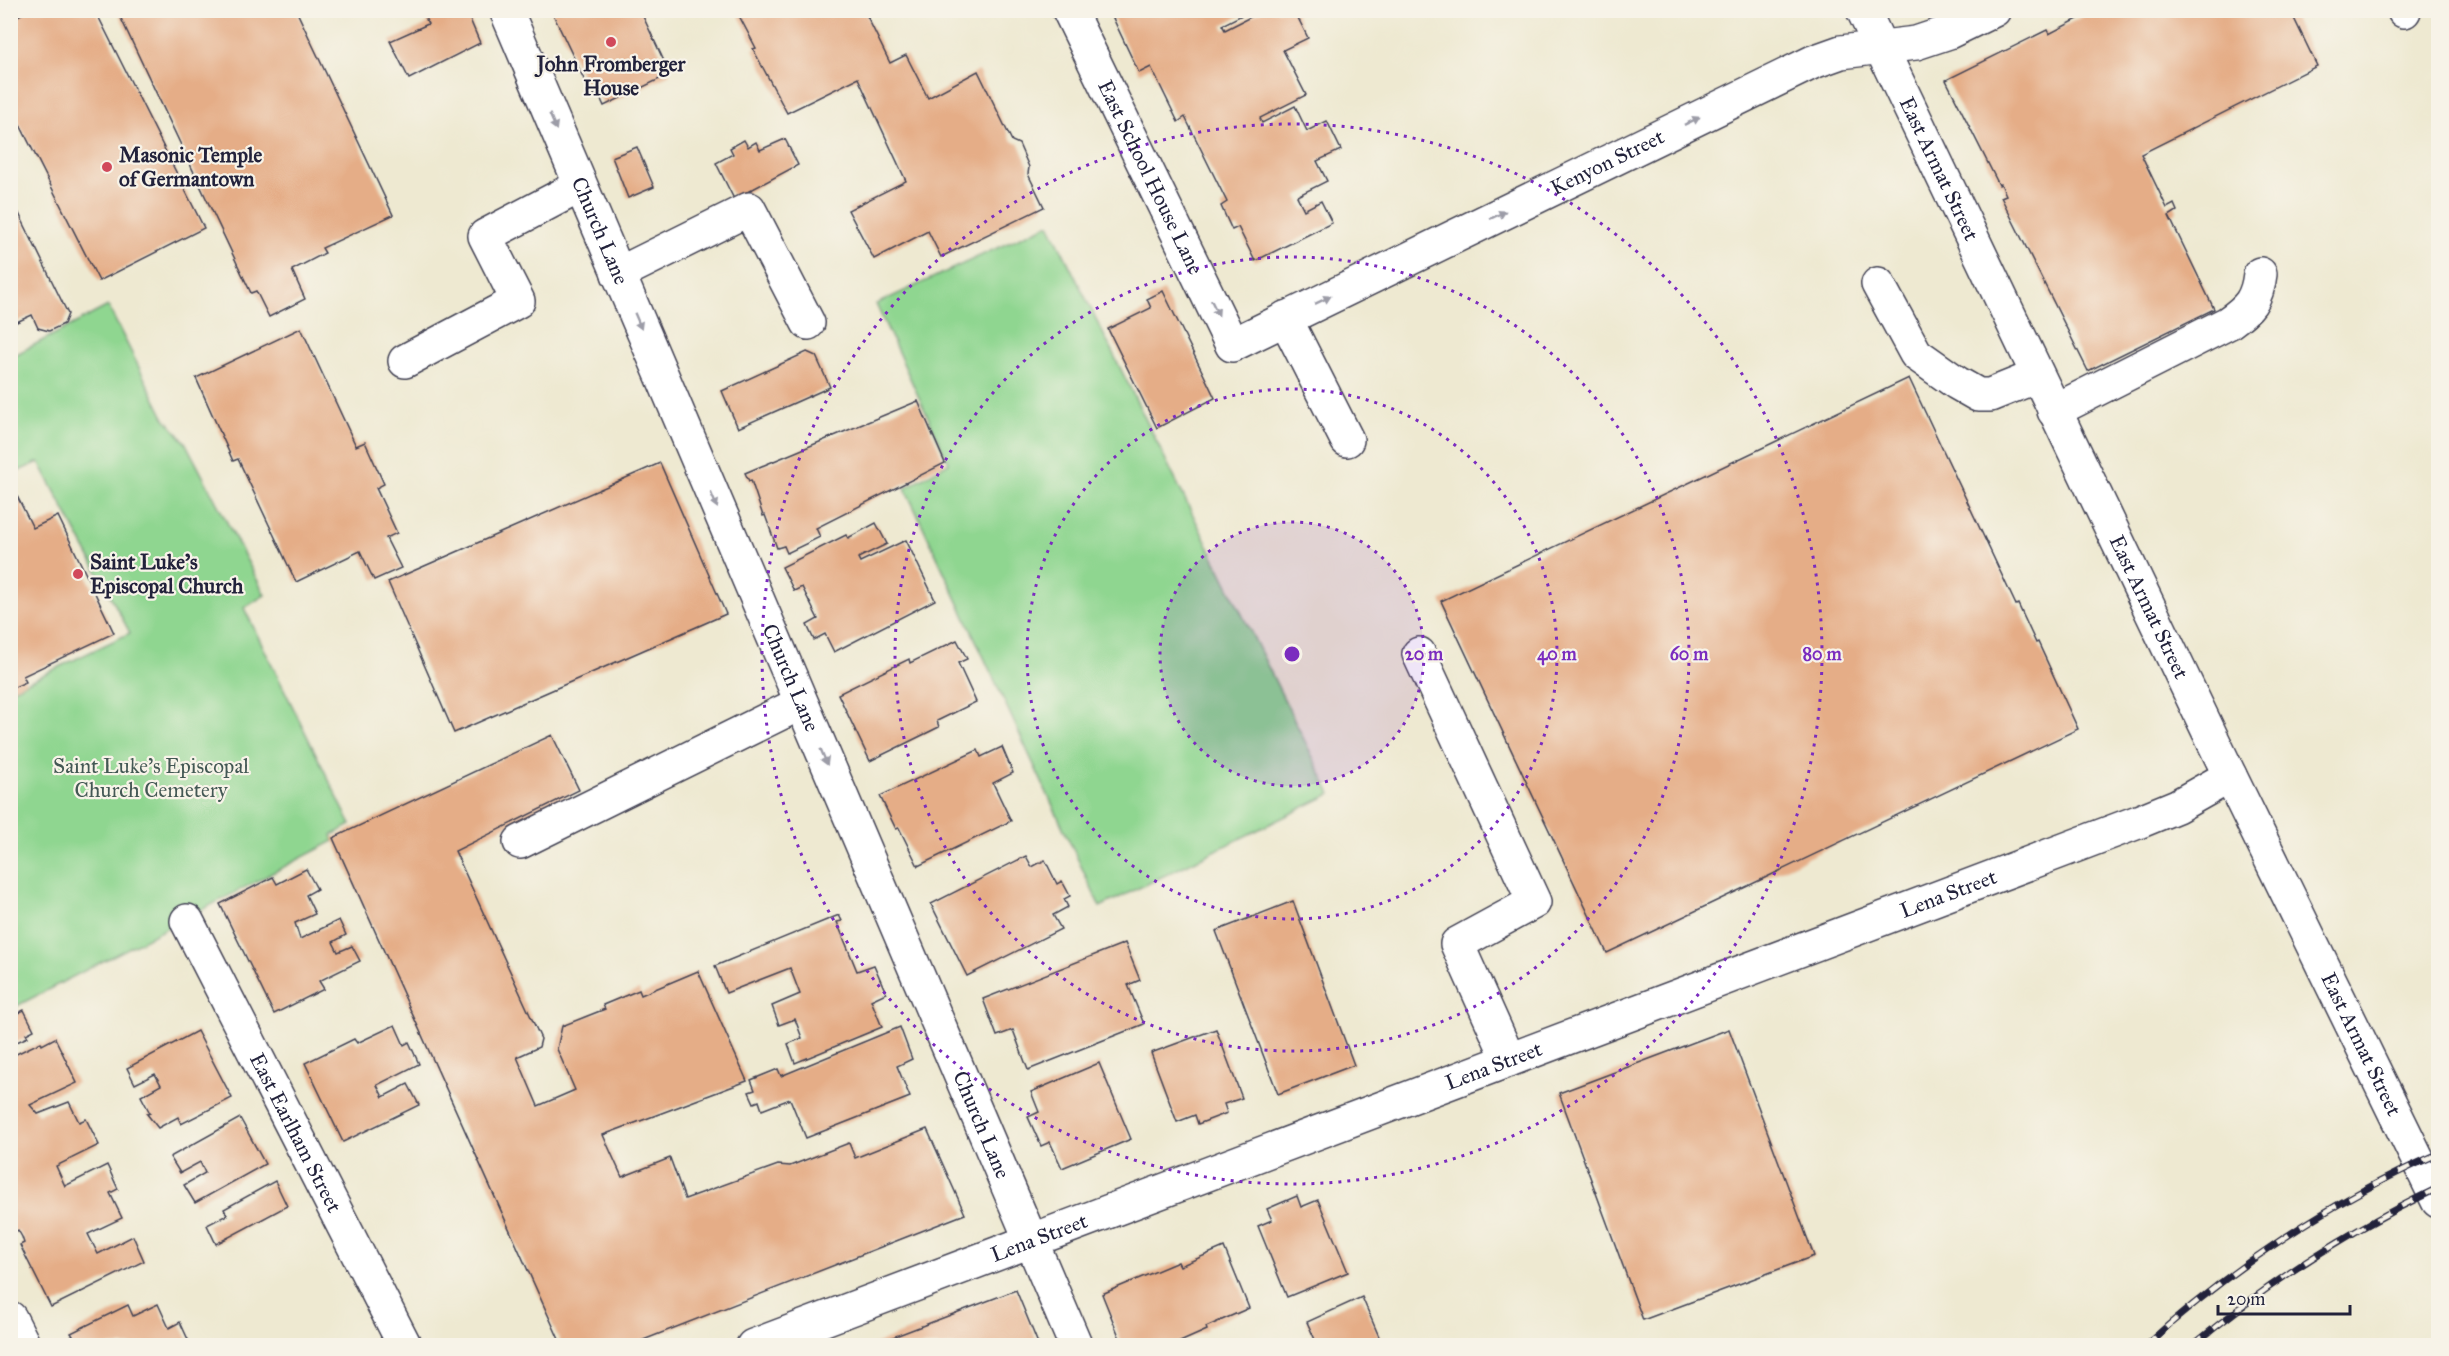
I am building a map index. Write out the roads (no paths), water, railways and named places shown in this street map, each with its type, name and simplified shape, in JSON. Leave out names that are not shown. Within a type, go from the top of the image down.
[{"type":"street","name":"Church Lane","points":[[506,10],[1077,1346]]},
{"type":"street","name":"East School House Lane","points":[[1069,10],[1232,345]]},
{"type":"street","name":"East Armat Street","points":[[1863,10],[2230,776],[2439,1201]]},
{"type":"street","name":"Kenyon Street","points":[[1232,345],[1813,62],[1841,52],[1916,43],[1949,32],[1994,10]]},
{"type":"street","points":[[405,361],[518,301],[485,236],[580,186]]},
{"type":"street","points":[[618,274],[749,209],[808,323]]},
{"type":"street","points":[[2054,411],[2228,323],[2245,311],[2258,293],[2260,274]]},
{"type":"street","points":[[1878,284],[1916,354],[1957,383],[1978,395],[1990,395],[2037,376]]},
{"type":"street","points":[[1285,318],[1347,440]]},
{"type":"street","points":[[1419,654],[1534,902],[1457,944],[1509,1059]]},
{"type":"street","points":[[520,842],[801,703]]},
{"type":"street","name":"Lena Street","points":[[753,1346],[2138,822],[2177,806],[2230,776]]},
{"type":"street","name":"East Earlham Street","points":[[187,921],[405,1346]]},
{"type":"street","points":[[10,1318],[24,1346]]},
{"type":"railway","points":[[2145,1346],[2177,1317],[2247,1263],[2284,1238],[2360,1192],[2438,1154]]},
{"type":"railway","points":[[2192,1346],[2250,1301],[2310,1259],[2405,1204],[2438,1188]]},
{"type":"place","name":"John Fromberger House","points":[[611,42]]},
{"type":"place","name":"Masonic Temple of Germantown","points":[[107,167]]},
{"type":"place","name":"Saint Luke's Episcopal Church","points":[[78,574]]},
{"type":"park label","name":"Saint Luke's Episcopal Church Cemetery","points":[[151,778]]}]
